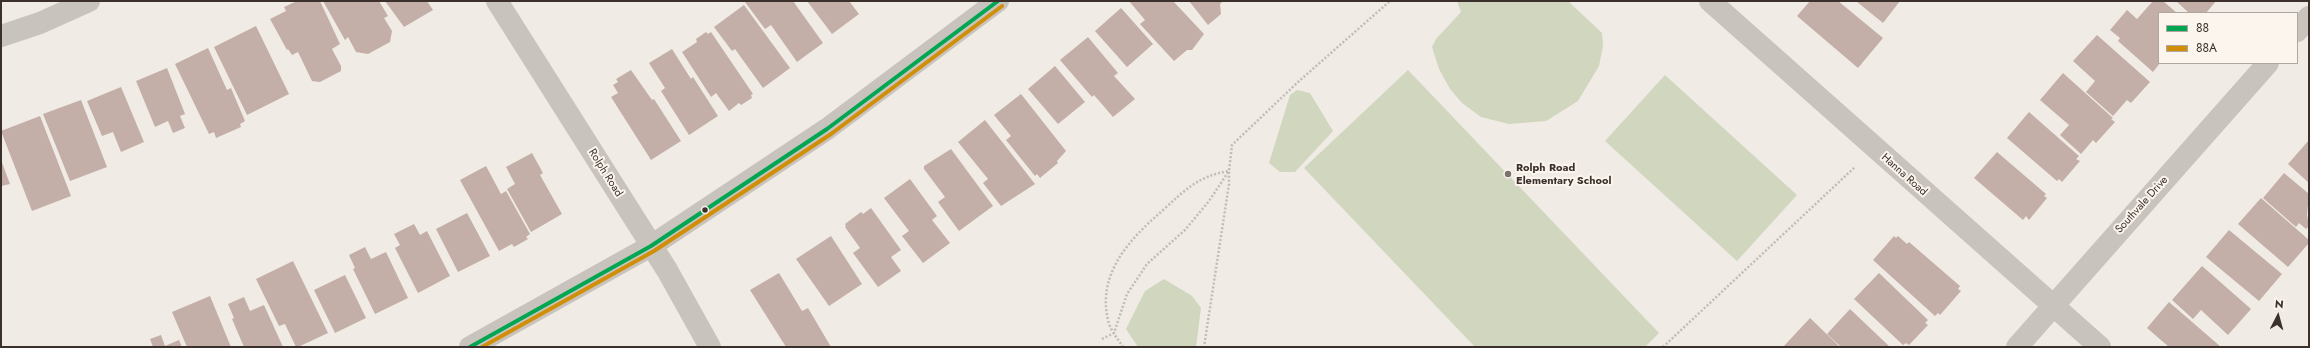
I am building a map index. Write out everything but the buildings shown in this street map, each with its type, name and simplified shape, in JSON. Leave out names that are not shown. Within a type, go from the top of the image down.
[{"type":"street","points":[[1,36],[40,23],[89,1]]},
{"type":"street","name":"Rolph Road","points":[[496,1],[651,246],[710,347]]},
{"type":"street","points":[[470,347],[651,246],[827,129],[998,1]]},
{"type":"street","name":"Hanna Road","points":[[1710,1],[2100,347]]},
{"type":"street","points":[[2298,30],[2309,17]]},
{"type":"street","name":"Southvale Drive","points":[[2017,347],[2267,64]]},
{"type":"path","points":[[1204,347],[1229,184],[1232,145],[1298,82],[1390,1]]},
{"type":"path","points":[[1663,347],[1857,166]]},
{"type":"path","points":[[1102,339],[1114,333],[1127,294],[1147,264],[1186,230],[1209,201],[1229,171]]},
{"type":"path","points":[[1123,347],[1108,321],[1107,294],[1114,268],[1128,242],[1190,185],[1210,174],[1229,171]]},
{"type":"green space","points":[[1457,1],[1568,1],[1602,33],[1603,46],[1599,66],[1578,101],[1546,121],[1509,124],[1481,117],[1462,103],[1450,89],[1439,69],[1432,47],[1436,39],[1461,12]]},
{"type":"green space","points":[[1408,70],[1659,333],[1645,347],[1475,347],[1304,168]]},
{"type":"green space","points":[[1665,75],[1797,195],[1737,261],[1605,141]]},
{"type":"green space","points":[[1297,90],[1310,93],[1333,131],[1295,172],[1280,172],[1269,163],[1290,95]]},
{"type":"green space","points":[[1164,279],[1192,296],[1201,308],[1196,347],[1138,347],[1126,329],[1145,291]]},
{"type":"transit line","name":"88","points":[[470,347],[651,246],[827,129],[998,1]]},
{"type":"transit line","name":"88A","points":[[482,347],[654,251],[831,134],[1002,6]]},
{"type":"place","name":"Rolph Road Elementary School","points":[[1508,174]]}]
